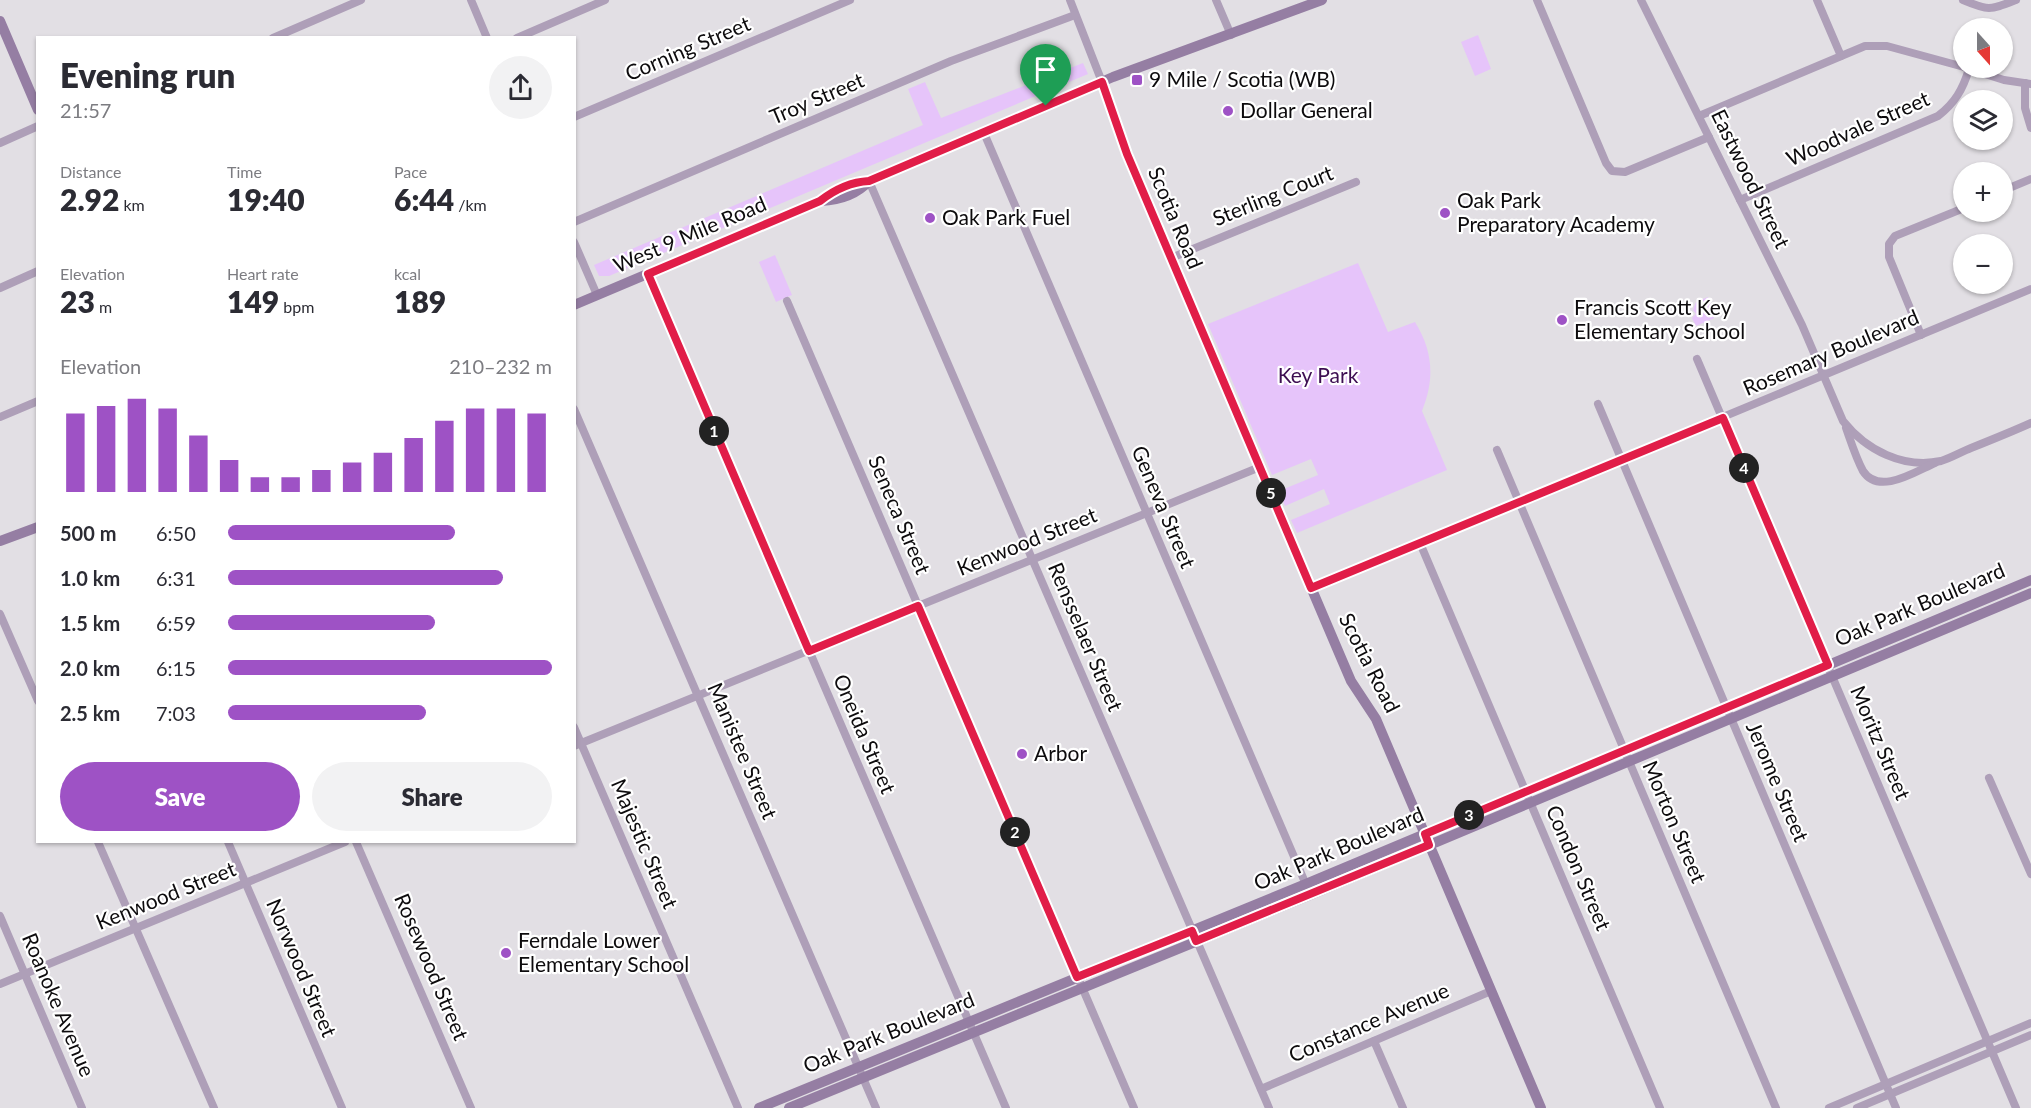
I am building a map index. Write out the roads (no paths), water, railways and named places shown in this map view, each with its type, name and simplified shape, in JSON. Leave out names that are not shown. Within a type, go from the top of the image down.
[{"type":"street","points":[[278,36],[361,0]]},
{"type":"street","points":[[471,0],[486,36]]},
{"type":"street","points":[[522,36],[605,0]]},
{"type":"street","name":"Corning Street","points":[[576,116],[850,0]]},
{"type":"street","name":"Scotia Road","points":[[1070,0],[1127,154],[1311,588],[1348,674],[1376,719],[1541,1108]]},
{"type":"street","points":[[1216,0],[1231,35]]},
{"type":"street","name":"West 9 Mile Road","points":[[576,304],[820,201],[833,201],[861,189],[869,181],[1102,82],[1322,0]]},
{"type":"street","points":[[1537,0],[1606,163],[1612,171],[1625,172],[1709,137]]},
{"type":"street","name":"Eastwood Street","points":[[1641,0],[1802,325],[1862,470],[1874,481],[1886,483],[2031,423]]},
{"type":"street","points":[[1817,0],[1841,56]]},
{"type":"street","points":[[1963,0],[1983,9],[1993,9],[2016,0]]},
{"type":"street","name":"Troy Street","points":[[576,221],[951,61],[1075,15]]},
{"type":"street","points":[[0,21],[36,105]]},
{"type":"street","points":[[1699,116],[1865,46],[1887,46],[1953,64]]},
{"type":"street","name":"Woodvale Street","points":[[1740,200],[1938,116],[1956,100],[1964,86],[1965,78]]},
{"type":"street","points":[[1998,78],[2028,84],[2025,108],[2031,128]]},
{"type":"street","points":[[0,143],[36,127]]},
{"type":"street","name":"Geneva Street","points":[[984,132],[1310,895]]},
{"type":"street","points":[[2013,186],[2031,179]]},
{"type":"street","name":"Rensselaer Street","points":[[869,181],[1269,1108]]},
{"type":"street","name":"Sterling Court","points":[[1171,258],[1356,182]]},
{"type":"street","points":[[1921,335],[1889,257],[1889,244],[1895,236],[1953,212]]},
{"type":"street","points":[[576,247],[597,295]]},
{"type":"street","points":[[0,288],[36,272]]},
{"type":"street","name":"Oneida Street","points":[[648,274],[1006,1108]]},
{"type":"street","name":"Rosemary Boulevard","points":[[1311,588],[2031,289]]},
{"type":"street","name":"Seneca Street","points":[[787,301],[1134,1108]]},
{"type":"street","name":"Moritz Street","points":[[1697,359],[2016,1108]]},
{"type":"street","points":[[0,417],[36,402]]},
{"type":"street","name":"Jerome Street","points":[[1598,404],[1896,1108]]},
{"type":"street","name":"Manistee Street","points":[[576,414],[876,1108]]},
{"type":"street","points":[[1843,421],[1864,443],[1880,453],[1897,459],[1919,462],[1940,461]]},
{"type":"street","name":"Morton Street","points":[[1497,450],[1776,1108]]},
{"type":"street","name":"Kenwood Street","points":[[578,745],[1260,467]]},
{"type":"street","points":[[0,541],[36,528]]},
{"type":"street","name":"Condon Street","points":[[1420,543],[1660,1108]]},
{"type":"street","name":"Oak Park Boulevard","points":[[1528,797],[1624,751],[2031,580]]},
{"type":"street","name":"Oak Park Boulevard","points":[[1194,936],[1306,884],[1427,839],[1528,797],[1629,761],[2031,593]]},
{"type":"street","points":[[0,614],[36,696]]},
{"type":"street","name":"Majestic Street","points":[[578,745],[738,1108]]},
{"type":"street","points":[[1989,778],[2031,874]]},
{"type":"street","name":"Oak Park Boulevard","points":[[759,1108],[860,1073],[1194,936],[1310,895],[1427,839]]},
{"type":"street","points":[[98,843],[214,1108]]},
{"type":"street","name":"Norwood Street","points":[[228,843],[342,1108]]},
{"type":"street","name":"Kenwood Street","points":[[0,984],[343,843]]},
{"type":"street","name":"Rosewood Street","points":[[356,843],[471,1108]]},
{"type":"street","name":"Roanoke Avenue","points":[[0,916],[82,1108]]},
{"type":"street","name":"Constance Avenue","points":[[1261,1089],[1491,991]]},
{"type":"street","points":[[1829,1108],[2031,1023]]},
{"type":"street","points":[[1857,1108],[2031,1035]]},
{"type":"street","points":[[1374,1041],[1403,1108]]},
{"type":"street","name":"Oak Park Boulevard","points":[[789,1108],[860,1073]]},
{"type":"place","name":"9 Mile / Scotia (WB)","points":[[1137,80]]},
{"type":"place","name":"Dollar General","points":[[1228,111]]},
{"type":"place","name":"Oak Park Preparatory Academy","points":[[1445,213]]},
{"type":"place","name":"Oak Park Fuel","points":[[930,218]]},
{"type":"place","name":"Francis Scott Key Elementary School","points":[[1562,320]]},
{"type":"place","name":"Arbor","points":[[1022,754]]},
{"type":"place","name":"Ferndale Lower Elementary School","points":[[506,953]]},
{"type":"park label","name":"Key Park","points":[[1318,376]]}]
